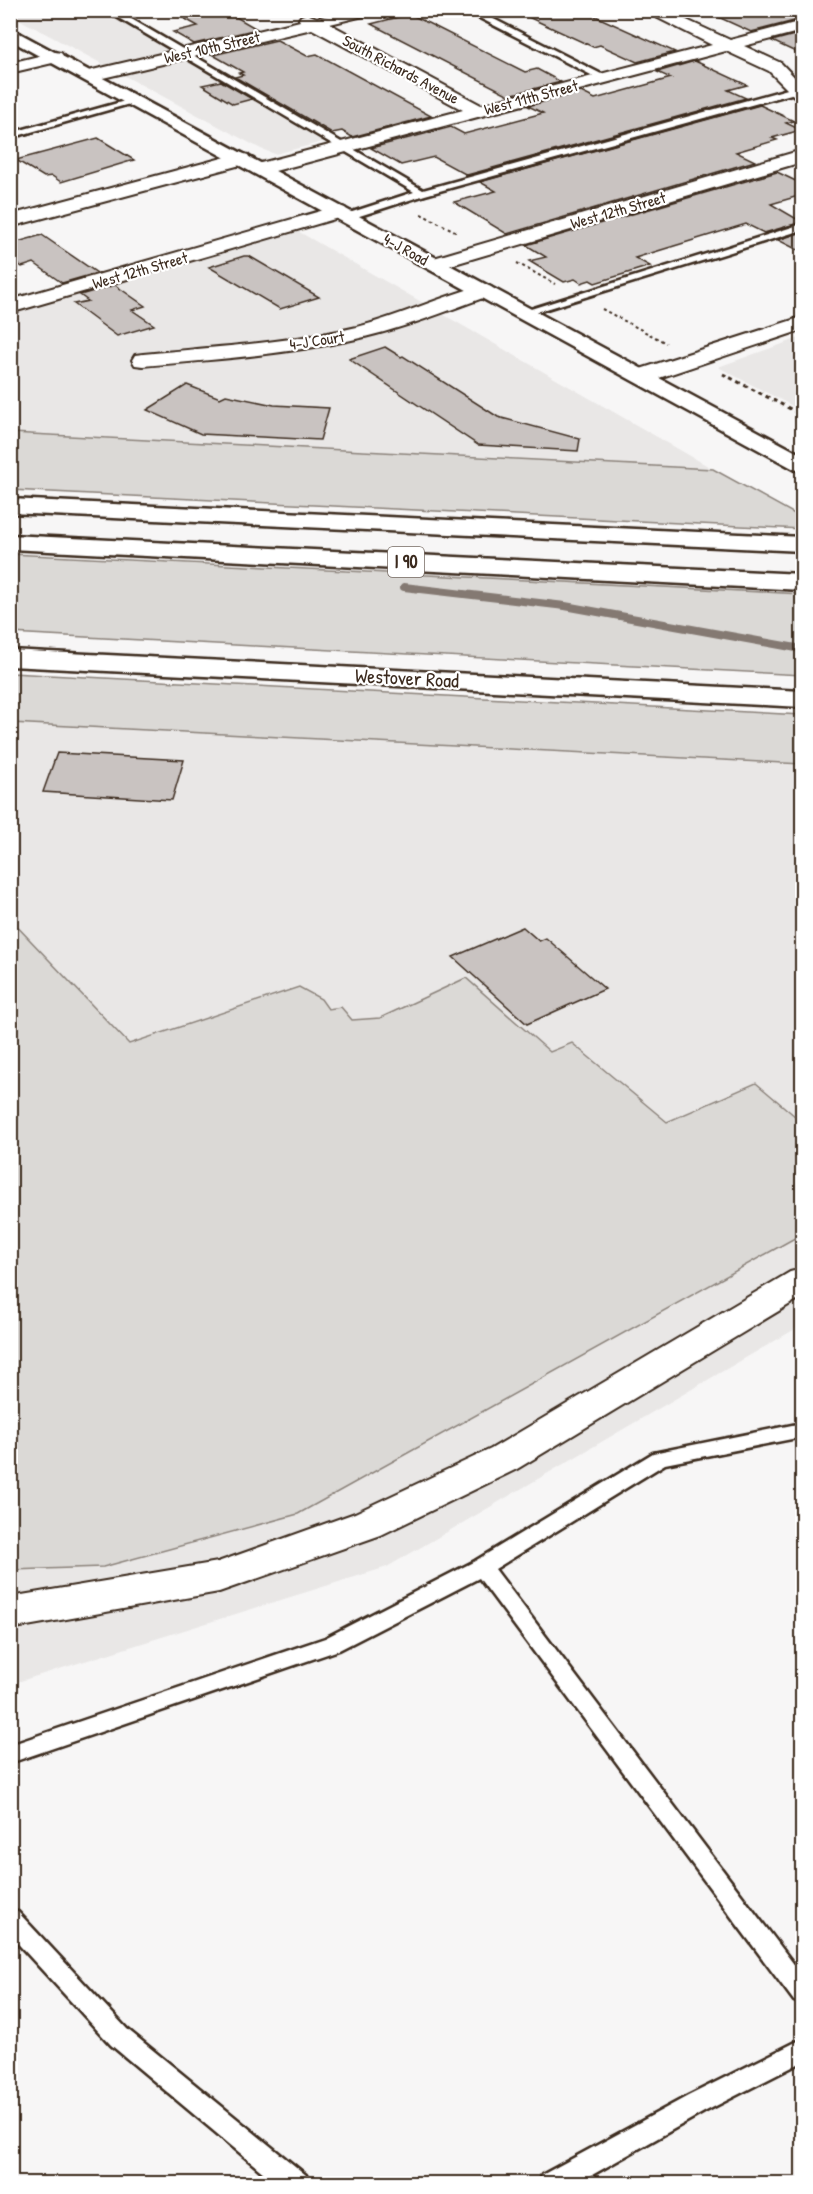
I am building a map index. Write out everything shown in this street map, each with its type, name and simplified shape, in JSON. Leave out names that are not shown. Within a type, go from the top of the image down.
[{"type":"main road","name":"4-J Road","points":[[10,33],[802,464]]},
{"type":"main road","name":"I 90","points":[[10,506],[802,544]]},
{"type":"main road","name":"I 90","points":[[10,542],[802,582]]},
{"type":"main road","name":"Westover Road","points":[[10,658],[802,699]]},
{"type":"street","name":"South Richards Avenue","points":[[291,10],[478,111]]},
{"type":"street","name":"West 10th Street","points":[[90,76],[370,10]]},
{"type":"street","points":[[650,10],[775,67],[801,91]]},
{"type":"street","name":"West 11th Street","points":[[260,170],[802,26]]},
{"type":"street","points":[[10,69],[55,57]]},
{"type":"street","name":"West 12th Street","points":[[434,264],[802,156]]},
{"type":"street","points":[[10,221],[241,159]]},
{"type":"street","name":"West 12th Street","points":[[10,307],[342,215]]},
{"type":"street","name":"4-J Court","points":[[143,360],[297,344],[350,334],[399,322],[484,291]]},
{"type":"street","points":[[642,376],[802,323]]},
{"type":"street","points":[[10,1612],[219,1577],[368,1524],[504,1459],[802,1281]]},
{"type":"lane","points":[[109,10],[422,193]]},
{"type":"lane","points":[[468,10],[604,78]]},
{"type":"lane","points":[[342,215],[801,91]]},
{"type":"lane","points":[[12,136],[135,101]]},
{"type":"lane","points":[[523,313],[802,227]]},
{"type":"lane","points":[[10,1754],[333,1644],[482,1567],[660,1458],[802,1430]]},
{"type":"lane","points":[[482,1567],[802,1993]]},
{"type":"lane","points":[[10,1919],[119,2037],[297,2184]]},
{"type":"lane","points":[[551,2184],[696,2104],[802,2050]]},
{"type":"path","points":[[413,209],[464,236]]},
{"type":"path","points":[[511,260],[561,287]]},
{"type":"path","points":[[602,309],[671,346]]},
{"type":"path","points":[[721,373],[802,415]]},
{"type":"shaded area","points":[[10,11],[119,11],[339,138],[275,154],[261,149],[11,15]]},
{"type":"shaded area","points":[[294,229],[713,469],[11,433],[10,312]]},
{"type":"shaded area","points":[[802,337],[802,411],[718,367]]},
{"type":"shaded area","points":[[11,433],[713,469],[802,518],[802,529],[11,490]]},
{"type":"shaded area","points":[[11,554],[802,594],[802,675],[11,633]]},
{"type":"shaded area","points":[[11,673],[802,715],[802,764],[11,723]]},
{"type":"shaded area","points":[[10,723],[802,764],[802,1325],[387,1567],[11,1684]]},
{"type":"shaded area","points":[[10,919],[129,1044],[299,987],[321,999],[328,1009],[341,1007],[352,1020],[380,1018],[466,978],[550,1052],[572,1043],[667,1122],[756,1083],[802,1122],[802,1234],[298,1514],[103,1567],[11,1570]]},
{"type":"building","points":[[169,10],[224,10],[257,29],[194,44],[173,32],[198,26]]},
{"type":"building","points":[[513,10],[582,10],[675,52],[637,62],[600,45],[593,47]]},
{"type":"building","points":[[703,10],[788,10],[802,19],[751,32]]},
{"type":"building","points":[[410,14],[525,72],[537,69],[561,82],[509,95],[371,24]]},
{"type":"building","points":[[802,33],[802,55],[772,41]]},
{"type":"building","points":[[277,40],[307,56],[317,54],[431,116],[352,137],[342,131],[332,133],[235,77],[243,75],[239,73],[243,72],[213,55]]},
{"type":"building","points":[[695,61],[747,85],[728,90],[746,98],[467,175],[434,157],[401,165],[371,148],[451,127],[464,134],[543,113],[528,106],[581,92],[595,99],[671,78],[657,72]]},
{"type":"building","points":[[221,81],[252,99],[233,104],[202,85]]},
{"type":"building","points":[[760,105],[794,121],[786,123],[801,130],[736,152],[755,161],[507,234],[454,202],[496,191],[480,182]]},
{"type":"building","points":[[98,138],[134,160],[61,182],[52,176],[44,177],[16,160]]},
{"type":"building","points":[[777,172],[802,184],[802,195],[771,204],[802,222],[764,233],[746,224],[635,258],[650,266],[595,283],[590,280],[581,283],[575,279],[564,282],[529,261],[546,257],[526,245]]},
{"type":"building","points":[[802,232],[802,252],[778,240]]},
{"type":"building","points":[[42,235],[97,273],[62,283],[34,263],[22,267],[10,258],[10,244]]},
{"type":"building","points":[[249,256],[319,297],[280,309],[209,267]]},
{"type":"building","points":[[115,285],[145,306],[132,310],[154,325],[117,336],[74,304],[88,301],[80,295]]},
{"type":"building","points":[[385,347],[403,356],[498,417],[580,439],[578,451],[478,445],[349,359]]},
{"type":"building","points":[[187,385],[220,398],[226,395],[274,405],[329,408],[320,440],[201,434],[147,410]]},
{"type":"building","points":[[57,753],[184,760],[172,800],[43,792]]},
{"type":"building","points":[[523,927],[539,941],[546,938],[605,989],[527,1024],[453,957]]},
{"type":"waterway","points":[[404,587],[565,606],[802,649]]}]
